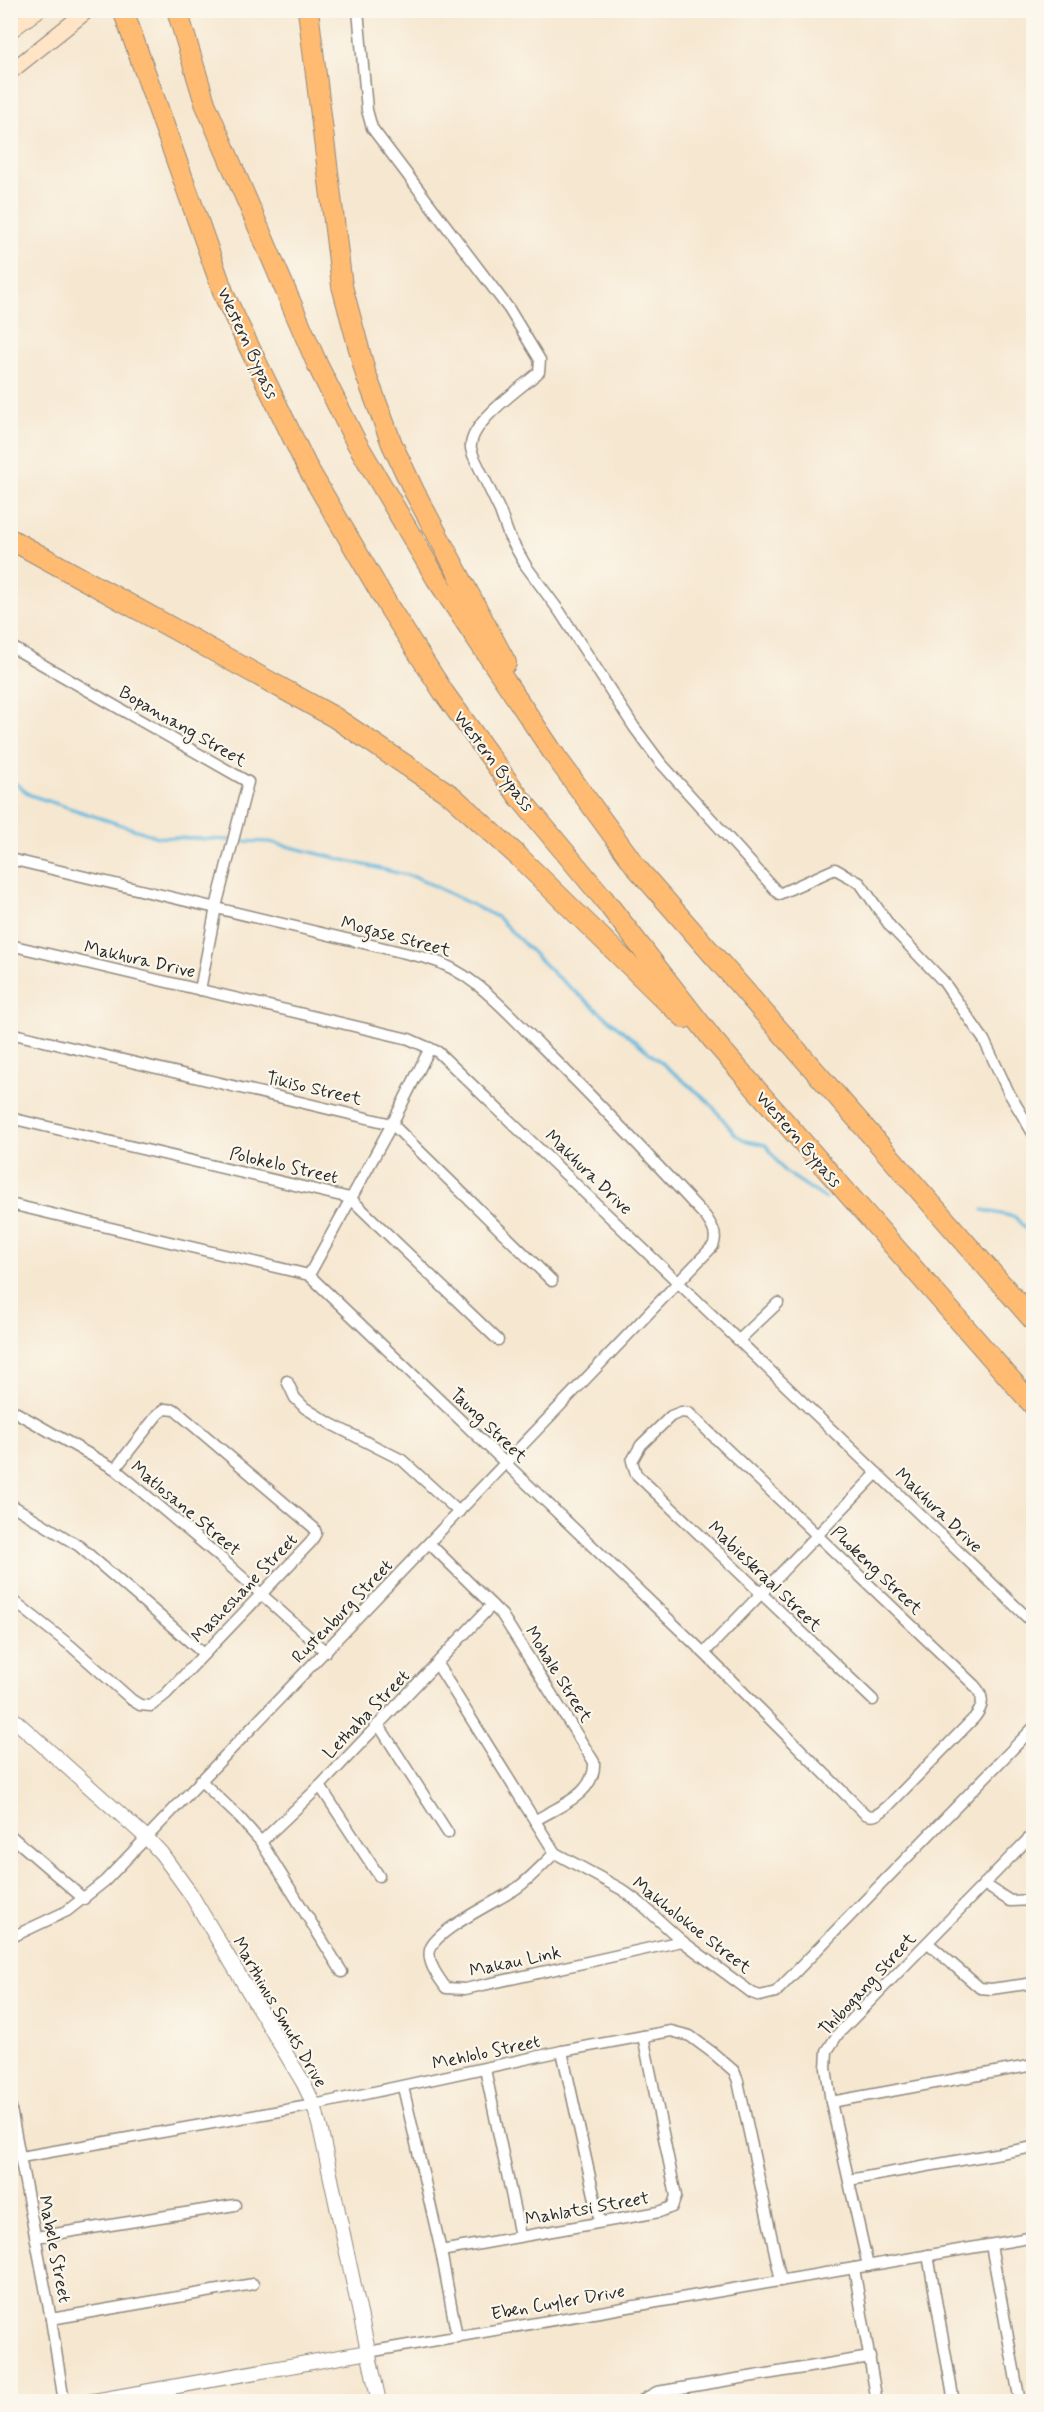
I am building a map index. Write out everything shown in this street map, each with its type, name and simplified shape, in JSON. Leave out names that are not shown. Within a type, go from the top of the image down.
[{"type":"highway","name":"Western Bypass","points":[[123,10],[225,297],[306,465],[390,609],[444,693],[519,797],[603,897],[713,1040],[1034,1406]]},
{"type":"highway","points":[[177,10],[210,114],[318,366],[355,440],[436,578],[555,757],[637,868],[1034,1322]]},
{"type":"highway","points":[[308,10],[342,286],[366,375],[392,444],[414,491],[555,757]]},
{"type":"highway","points":[[10,539],[334,717],[452,796],[518,856],[666,1002],[713,1040]]},
{"type":"highway","points":[[10,545],[90,584]]},
{"type":"main road","points":[[10,31],[38,10]]},
{"type":"main road","points":[[10,72],[84,14]]},
{"type":"street","points":[[358,10],[368,110],[372,128],[509,309],[540,360],[539,372],[478,428],[471,445],[472,454],[500,511],[509,536],[526,566],[560,612],[634,728],[660,762],[779,894],[835,869],[860,883],[890,926],[943,981],[984,1040],[1009,1093],[1034,1135]]},
{"type":"street","name":"Bopannang Street","points":[[10,646],[248,782],[216,908],[200,990]]},
{"type":"street","name":"Mogase Street","points":[[10,859],[433,960],[468,977],[612,1116],[706,1217],[714,1231],[716,1241],[680,1283]]},
{"type":"street","name":"Makhura Drive","points":[[11,947],[409,1039],[430,1048],[453,1064],[1034,1624]]},
{"type":"street","name":"Tikiso Street","points":[[10,1032],[392,1124]]},
{"type":"street","points":[[10,1204],[309,1275],[392,1124],[430,1048]]},
{"type":"street","name":"Polokelo Street","points":[[10,1118],[350,1198],[498,1340]]},
{"type":"street","points":[[392,1124],[552,1281]]},
{"type":"street","name":"Taung Street","points":[[309,1275],[704,1653],[865,1814]]},
{"type":"street","name":"Rustenburg Street","points":[[10,1938],[67,1911],[84,1899],[147,1838],[200,1780],[680,1283]]},
{"type":"street","points":[[739,1340],[778,1303]]},
{"type":"street","points":[[287,1381],[295,1398],[305,1408],[331,1424],[393,1454],[411,1466],[459,1512]]},
{"type":"street","name":"Matlosane Street","points":[[10,1409],[115,1469],[326,1652]]},
{"type":"street","name":"Masheshane Street","points":[[10,1598],[29,1611],[132,1700],[140,1705],[151,1706],[204,1654],[314,1538],[315,1530],[305,1520],[175,1410],[165,1409],[158,1414],[115,1469]]},
{"type":"street","name":"Phokeng Street","points":[[636,1474],[632,1461],[641,1445],[675,1413],[689,1413],[974,1685],[983,1699],[981,1709],[974,1718],[889,1805],[876,1815],[865,1814]]},
{"type":"street","points":[[704,1653],[877,1473]]},
{"type":"street","name":"Mabieskraal Street","points":[[636,1474],[760,1595],[873,1700]]},
{"type":"street","points":[[10,1504],[79,1546],[204,1654]]},
{"type":"street","name":"Mohale Street","points":[[430,1544],[509,1625],[594,1762],[593,1777],[584,1791],[536,1820]]},
{"type":"street","name":"Lethaba Street","points":[[261,1842],[320,1786],[492,1605]]},
{"type":"street","points":[[437,1664],[555,1853]]},
{"type":"street","name":"Marthinus Smuts Drive","points":[[10,1716],[161,1853],[190,1893],[314,2105],[379,2402]]},
{"type":"street","points":[[378,1724],[448,1833]]},
{"type":"street","name":"Makholokoe Street","points":[[555,1853],[621,1889],[682,1941],[752,1993],[760,1996],[776,1992],[1034,1727]]},
{"type":"street","points":[[200,1780],[243,1821],[261,1842],[342,1972]]},
{"type":"street","points":[[320,1786],[379,1876]]},
{"type":"street","name":"Thibogang Street","points":[[868,2266],[831,2102],[826,2059],[830,2044],[1034,1833]]},
{"type":"street","points":[[10,1835],[84,1899]]},
{"type":"street","name":"Makau Link","points":[[555,1853],[517,1888],[459,1923],[434,1942],[429,1954],[446,1988],[465,1989],[682,1941]]},
{"type":"street","points":[[984,1884],[1010,1901],[1034,1900]]},
{"type":"street","points":[[928,1943],[980,1988],[991,1989],[1034,1983]]},
{"type":"street","name":"Mehlolo Street","points":[[21,2157],[314,2105],[562,2051],[670,2031],[690,2036],[724,2061],[734,2072],[738,2081],[781,2281]]},
{"type":"street","name":"Mahlatsi Street","points":[[441,2251],[663,2211],[672,2207],[676,2200],[643,2036]]},
{"type":"street","points":[[562,2051],[600,2222]]},
{"type":"street","points":[[831,2102],[1034,2065]]},
{"type":"street","points":[[485,2069],[520,2236]]},
{"type":"street","points":[[403,2087],[441,2251],[457,2337]]},
{"type":"street","name":"Mabele Street","points":[[10,2104],[51,2319],[64,2402]]},
{"type":"street","points":[[849,2180],[1034,2147]]},
{"type":"street","points":[[36,2237],[235,2205]]},
{"type":"street","name":"Eben Cuyler Drive","points":[[88,2402],[1034,2237]]},
{"type":"street","points":[[991,2245],[1020,2402]]},
{"type":"street","points":[[928,2255],[954,2402]]},
{"type":"street","points":[[854,2268],[877,2402]]},
{"type":"street","points":[[51,2319],[253,2284]]},
{"type":"street","points":[[644,2402],[657,2392],[870,2357]]},
{"type":"waterway","points":[[10,779],[30,795],[158,837],[230,840]]},
{"type":"waterway","points":[[237,841],[270,842],[418,878],[497,917],[555,975],[708,1101],[736,1135],[747,1141],[766,1145],[784,1171],[826,1199]]},
{"type":"waterway","points":[[983,1210],[1015,1217],[1034,1238]]}]
